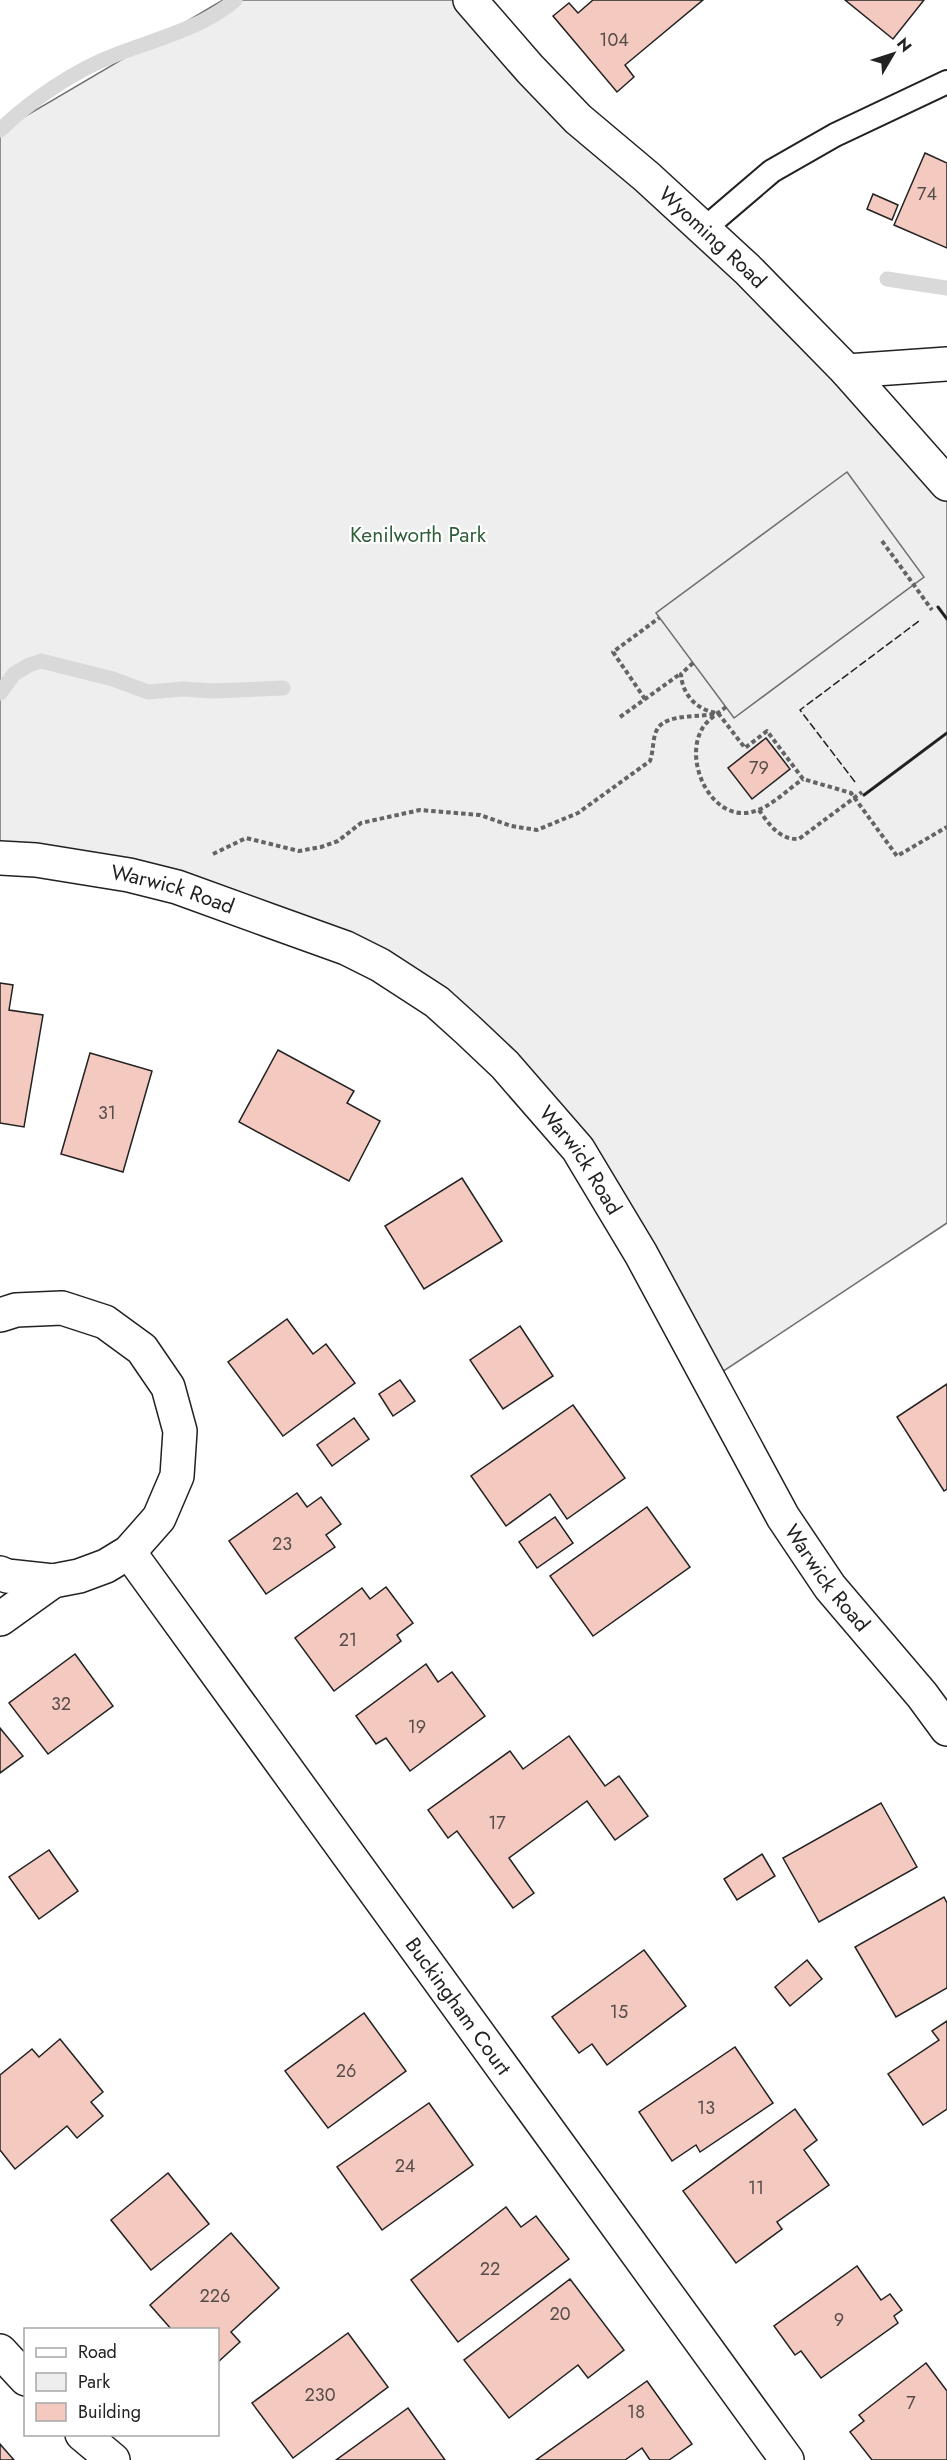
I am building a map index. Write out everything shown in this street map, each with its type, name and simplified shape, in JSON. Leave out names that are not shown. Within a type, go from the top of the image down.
[{"type":"street","name":"Wyoming Road","points":[[470,0],[530,69],[578,119],[704,229],[847,371],[947,484]]},
{"type":"street","points":[[847,371],[947,364]]},
{"type":"street","name":"Warwick Road","points":[[0,858],[36,860],[129,875],[177,887],[346,948],[380,965],[437,1002],[468,1030],[505,1065],[578,1149],[641,1254],[783,1517],[830,1587],[922,1695],[947,1729]]},
{"type":"street","points":[[0,1316],[16,1310],[62,1308],[105,1322],[142,1349],[168,1387],[180,1431],[177,1476],[159,1518],[129,1552],[106,1566],[79,1576],[53,1581],[7,1576],[0,1573]]},
{"type":"street","name":"Buckingham Court","points":[[129,1552],[787,2460]]},
{"type":"street","points":[[0,1619],[53,1581]]},
{"type":"street","points":[[0,2351],[24,2377]]},
{"type":"street","points":[[84,2436],[113,2460]]},
{"type":"lane","points":[[704,229],[772,171],[835,135],[947,82]]},
{"type":"path","points":[[882,541],[932,610]]},
{"type":"path","points":[[645,699],[613,652],[659,618]]},
{"type":"path","points":[[620,717],[693,663]]},
{"type":"path","points":[[681,674],[684,689],[698,706],[706,712],[718,713],[744,748],[767,732],[803,779],[851,793],[897,856],[947,828]]},
{"type":"path","points":[[726,707],[702,729],[696,757],[703,786],[715,799],[737,813],[759,810],[803,779]]},
{"type":"path","points":[[246,838],[298,851],[338,841],[361,823],[420,810],[480,815],[511,826],[537,830],[578,813],[650,761],[658,727],[667,720],[703,717],[718,713]]},
{"type":"path","points":[[759,810],[775,831],[786,837],[799,839],[862,792]]},
{"type":"green space","name":"Kenilworth Park","points":[[223,0],[469,0],[947,487],[947,1223],[710,1380],[609,1199],[444,1009],[177,887],[0,858],[0,131]]},
{"type":"shaded area","points":[[847,472],[924,577],[734,718],[656,613]]},
{"type":"building","points":[[593,0],[703,0],[625,65],[634,77],[617,92],[553,16],[569,3],[578,13]]},
{"type":"building","points":[[845,0],[924,0],[893,39]]},
{"type":"building","points":[[925,153],[947,163],[947,248],[894,225]]},
{"type":"building","points":[[873,194],[898,205],[892,220],[867,209]]},
{"type":"building","points":[[766,738],[790,769],[752,799],[728,768]]},
{"type":"building","points":[[0,983],[13,985],[9,1010],[43,1015],[24,1127],[0,1123]]},
{"type":"building","points":[[278,1050],[354,1091],[347,1103],[380,1121],[349,1181],[239,1122]]},
{"type":"building","points":[[90,1053],[152,1071],[123,1172],[61,1154]]},
{"type":"building","points":[[462,1178],[502,1241],[424,1289],[385,1226]]},
{"type":"building","points":[[287,1319],[313,1354],[326,1344],[355,1383],[283,1436],[228,1362]]},
{"type":"building","points":[[520,1326],[553,1376],[503,1409],[470,1360]]},
{"type":"building","points":[[400,1380],[415,1401],[393,1416],[379,1394]]},
{"type":"building","points":[[947,1384],[947,1489],[944,1491],[897,1417]]},
{"type":"building","points":[[573,1405],[625,1478],[567,1519],[550,1494],[506,1526],[471,1476]]},
{"type":"building","points":[[354,1418],[369,1439],[332,1466],[317,1445]]},
{"type":"building","points":[[297,1493],[307,1507],[321,1497],[341,1524],[326,1535],[335,1547],[266,1594],[229,1541]]},
{"type":"building","points":[[647,1507],[690,1567],[593,1636],[550,1576]]},
{"type":"building","points":[[555,1517],[573,1543],[537,1568],[519,1542]]},
{"type":"building","points":[[386,1587],[413,1623],[397,1635],[401,1641],[334,1691],[295,1638],[362,1588],[370,1599]]},
{"type":"building","points":[[75,1654],[113,1706],[48,1754],[9,1703]]},
{"type":"building","points":[[426,1664],[438,1682],[452,1672],[485,1716],[410,1771],[386,1738],[376,1744],[356,1716]]},
{"type":"building","points":[[0,1728],[23,1756],[0,1773]]},
{"type":"building","points":[[569,1736],[605,1786],[619,1776],[648,1816],[615,1840],[587,1801],[509,1858],[534,1893],[513,1908],[457,1831],[448,1838],[428,1810],[510,1751],[523,1769]]},
{"type":"building","points":[[881,1803],[917,1867],[819,1922],[783,1858]]},
{"type":"building","points":[[49,1850],[78,1891],[39,1919],[9,1877]]},
{"type":"building","points":[[762,1854],[775,1876],[737,1900],[724,1879]]},
{"type":"building","points":[[944,1897],[947,1903],[947,1988],[896,2017],[855,1947]]},
{"type":"building","points":[[644,1950],[686,2006],[607,2065],[592,2044],[579,2053],[552,2017]]},
{"type":"building","points":[[807,1960],[822,1979],[790,2006],[775,1987]]},
{"type":"building","points":[[364,2013],[406,2071],[328,2128],[285,2071]]},
{"type":"building","points":[[947,2021],[947,2109],[923,2125],[888,2074],[939,2040],[932,2031]]},
{"type":"building","points":[[60,2039],[103,2092],[91,2102],[103,2116],[77,2138],[67,2126],[15,2169],[0,2150],[0,2075],[32,2049],[39,2057]]},
{"type":"building","points":[[735,2047],[773,2103],[700,2152],[696,2145],[672,2161],[639,2112]]},
{"type":"building","points":[[429,2103],[473,2165],[382,2230],[337,2167]]},
{"type":"building","points":[[795,2109],[817,2140],[804,2150],[829,2185],[777,2222],[782,2229],[736,2263],[683,2191]]},
{"type":"building","points":[[168,2173],[209,2224],[151,2270],[111,2220]]},
{"type":"building","points":[[506,2207],[521,2227],[536,2216],[569,2259],[458,2342],[411,2280]]},
{"type":"building","points":[[231,2233],[279,2288],[231,2332],[240,2342],[219,2361],[219,2328],[170,2328],[150,2305]]},
{"type":"building","points":[[857,2266],[881,2300],[890,2294],[902,2310],[894,2316],[898,2323],[821,2378],[801,2351],[795,2355],[774,2326]]},
{"type":"building","points":[[570,2279],[624,2350],[588,2378],[578,2365],[509,2418],[464,2360]]},
{"type":"building","points":[[348,2333],[388,2387],[293,2458],[252,2403]]},
{"type":"building","points":[[926,2363],[947,2391],[947,2460],[872,2460],[850,2432],[864,2421],[859,2415]]},
{"type":"building","points":[[647,2381],[692,2444],[669,2460],[650,2460],[642,2448],[625,2460],[536,2460]]},
{"type":"building","points":[[408,2408],[445,2460],[336,2460]]},
{"type":"building","points":[[0,2444],[14,2460],[0,2460]]},
{"type":"waterway","points":[[0,130],[39,97],[84,69],[193,26],[235,0]]},
{"type":"waterway","points":[[887,279],[947,288]]},
{"type":"waterway","points":[[0,693],[14,674],[41,661],[113,679],[148,692],[183,689],[214,691],[283,688]]},
{"type":"fence","points":[[855,782],[800,710],[919,621]]},
{"type":"wall","points":[[938,607],[947,619]]},
{"type":"wall","points":[[864,795],[947,733]]}]
